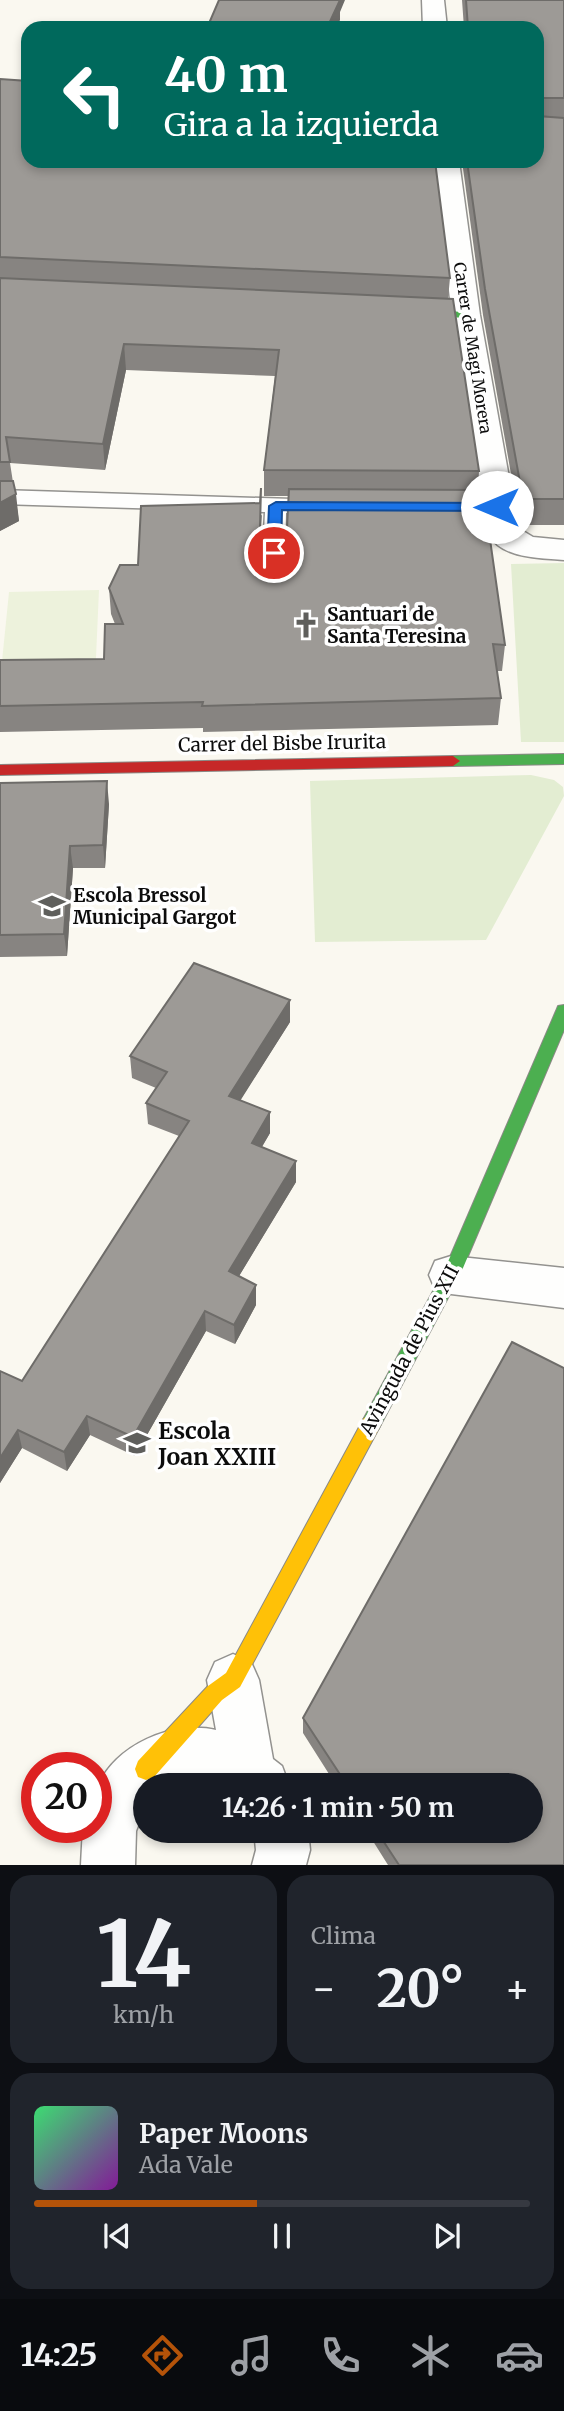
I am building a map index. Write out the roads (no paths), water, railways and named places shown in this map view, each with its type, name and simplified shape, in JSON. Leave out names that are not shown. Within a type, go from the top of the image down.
[{"type":"street","points":[[433,0],[434,21]]},
{"type":"street","name":"Carrer de Magí Morera","points":[[447,168],[491,516],[524,546],[564,550]]},
{"type":"street","points":[[386,311],[466,315]]},
{"type":"street","name":"Carrer del Bisbe Irurita","points":[[0,769],[564,759]]},
{"type":"street","name":"Avinguda de Pius XII","points":[[146,1769],[215,1693],[233,1680],[451,1275],[564,1011]]},
{"type":"street","points":[[451,1275],[564,1288]]},
{"type":"street","points":[[233,1680],[255,1773]]},
{"type":"street","points":[[102,1856],[118,1804],[127,1787],[146,1769],[166,1757],[187,1752],[209,1753],[230,1758],[251,1773]]},
{"type":"street","points":[[279,1865],[282,1843]]},
{"type":"lane","points":[[0,497],[350,507]]},
{"type":"lane","points":[[274,553],[276,506]]},
{"type":"place","name":"Santuari de Santa Teresina","points":[[306,625]]},
{"type":"place","name":"Escola Bressol Municipal Gargot","points":[[52,906]]},
{"type":"place","name":"Escola Joan XXIII","points":[[137,1443]]}]
